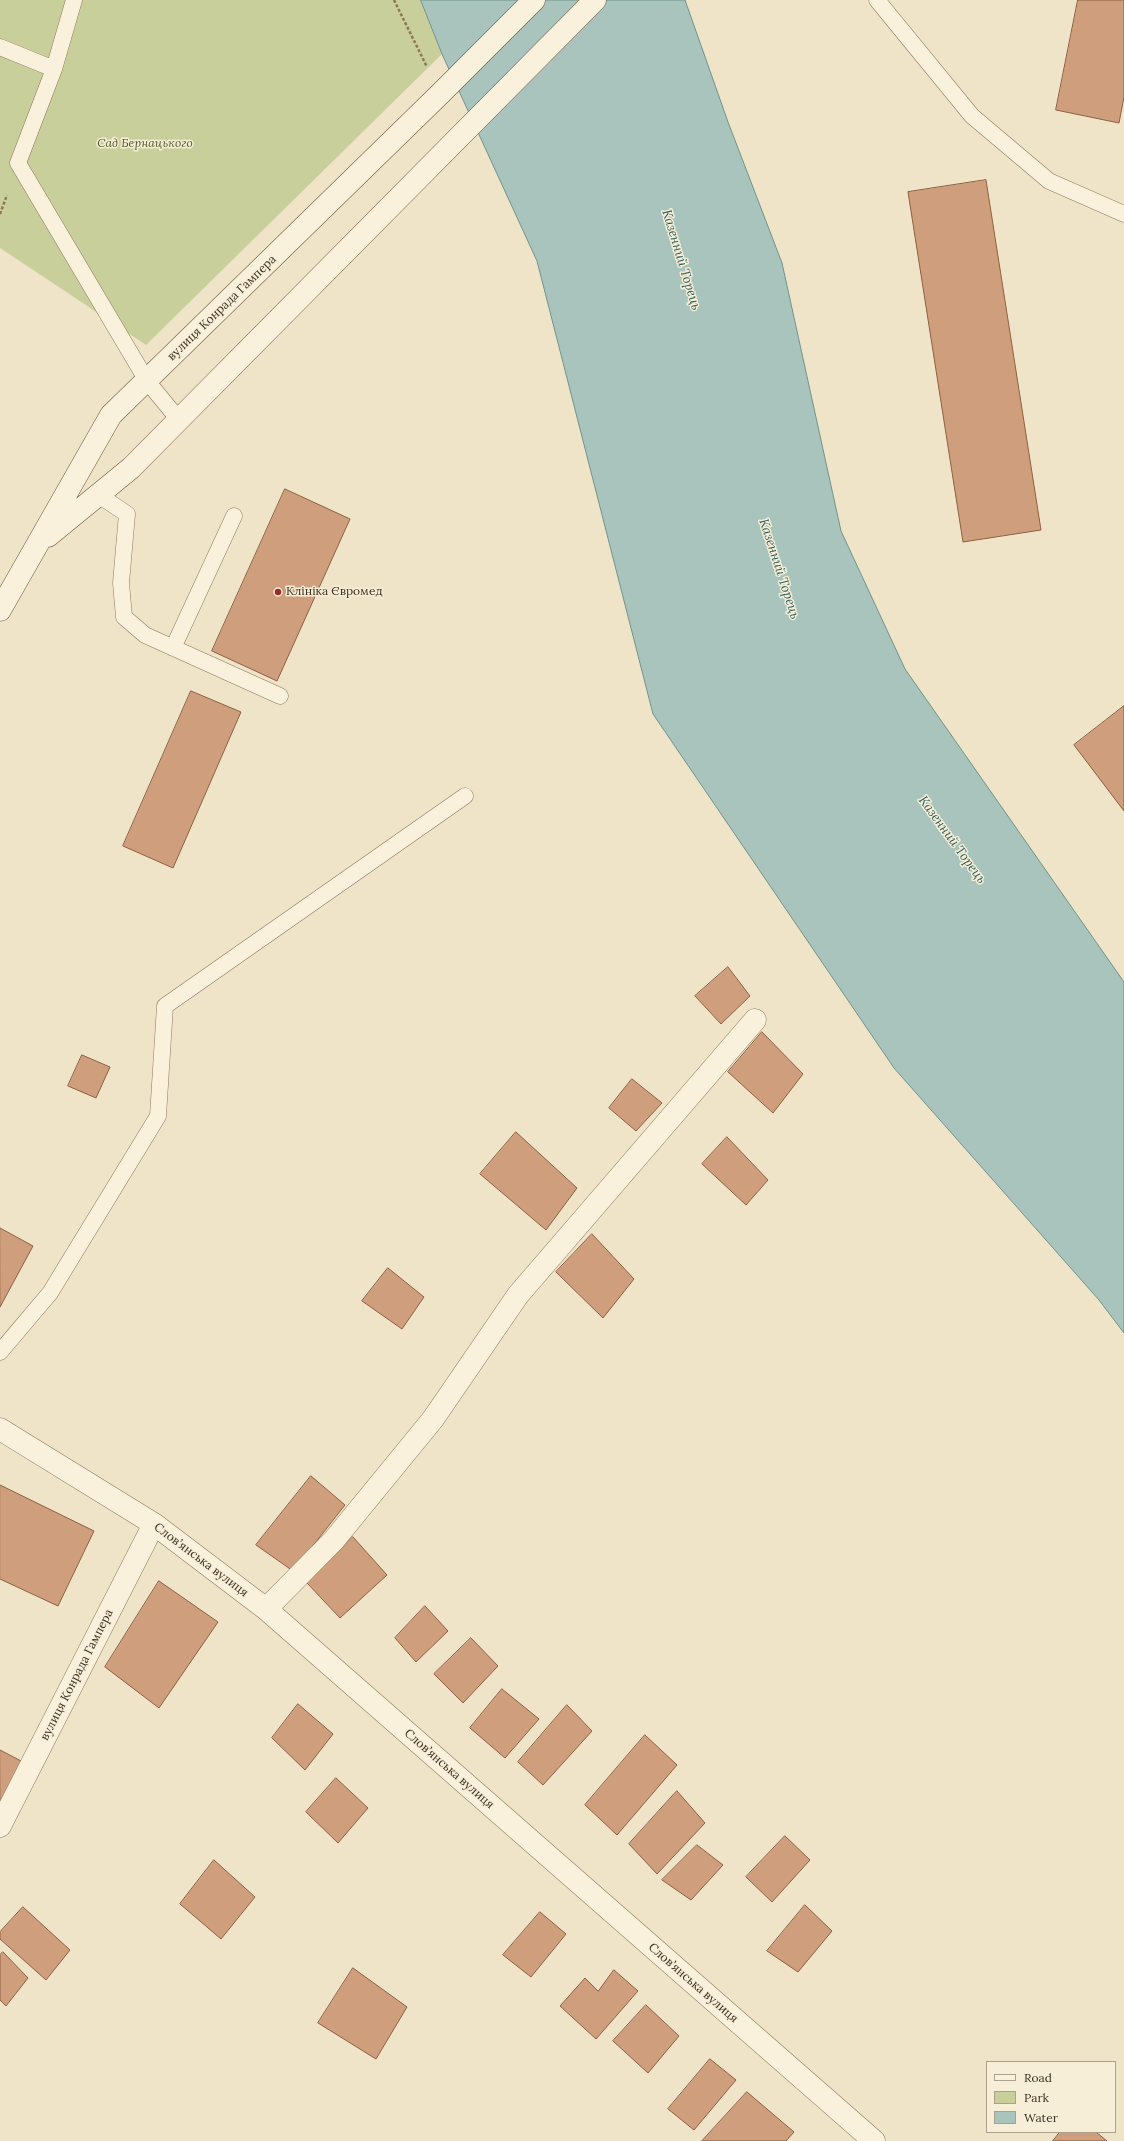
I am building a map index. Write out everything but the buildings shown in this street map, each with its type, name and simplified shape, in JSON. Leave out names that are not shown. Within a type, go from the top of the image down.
[{"type":"street","name":"вулиця Конрада Гампера","points":[[0,610],[35,546],[111,415],[440,94],[534,0]]},
{"type":"street","name":"вулиця Конрада Гампера","points":[[35,546],[97,494],[131,468],[595,0]]},
{"type":"street","points":[[266,1609],[334,1540],[433,1419],[518,1295],[755,1020]]},
{"type":"street","name":"Слов’янська вулиця","points":[[0,1429],[154,1524],[266,1609],[869,2140]]},
{"type":"street","name":"вулиця Конрада Гампера","points":[[0,1826],[154,1524]]},
{"type":"lane","points":[[74,0],[54,69],[18,163],[147,381],[179,420]]},
{"type":"lane","points":[[877,0],[972,116],[1049,181],[1124,214]]},
{"type":"lane","points":[[0,47],[54,69]]},
{"type":"lane","points":[[97,494],[127,514],[121,583],[124,618],[145,635],[280,696]]},
{"type":"lane","points":[[173,648],[234,516]]},
{"type":"lane","points":[[0,1352],[50,1294],[158,1116],[165,1006],[465,796]]},
{"type":"path","points":[[394,0],[440,94]]},
{"type":"green space","name":"Сад Бернацького","points":[[0,0],[421,0],[442,54],[146,345],[0,248]]},
{"type":"water","name":"Казенний Торець","points":[[421,0],[685,0],[728,122],[782,263],[841,531],[905,669],[1124,982],[1124,1333],[1099,1300],[894,1068],[653,714],[537,261],[442,54]]},
{"type":"place","name":"Клініка Євромед","points":[[278,592]]}]
